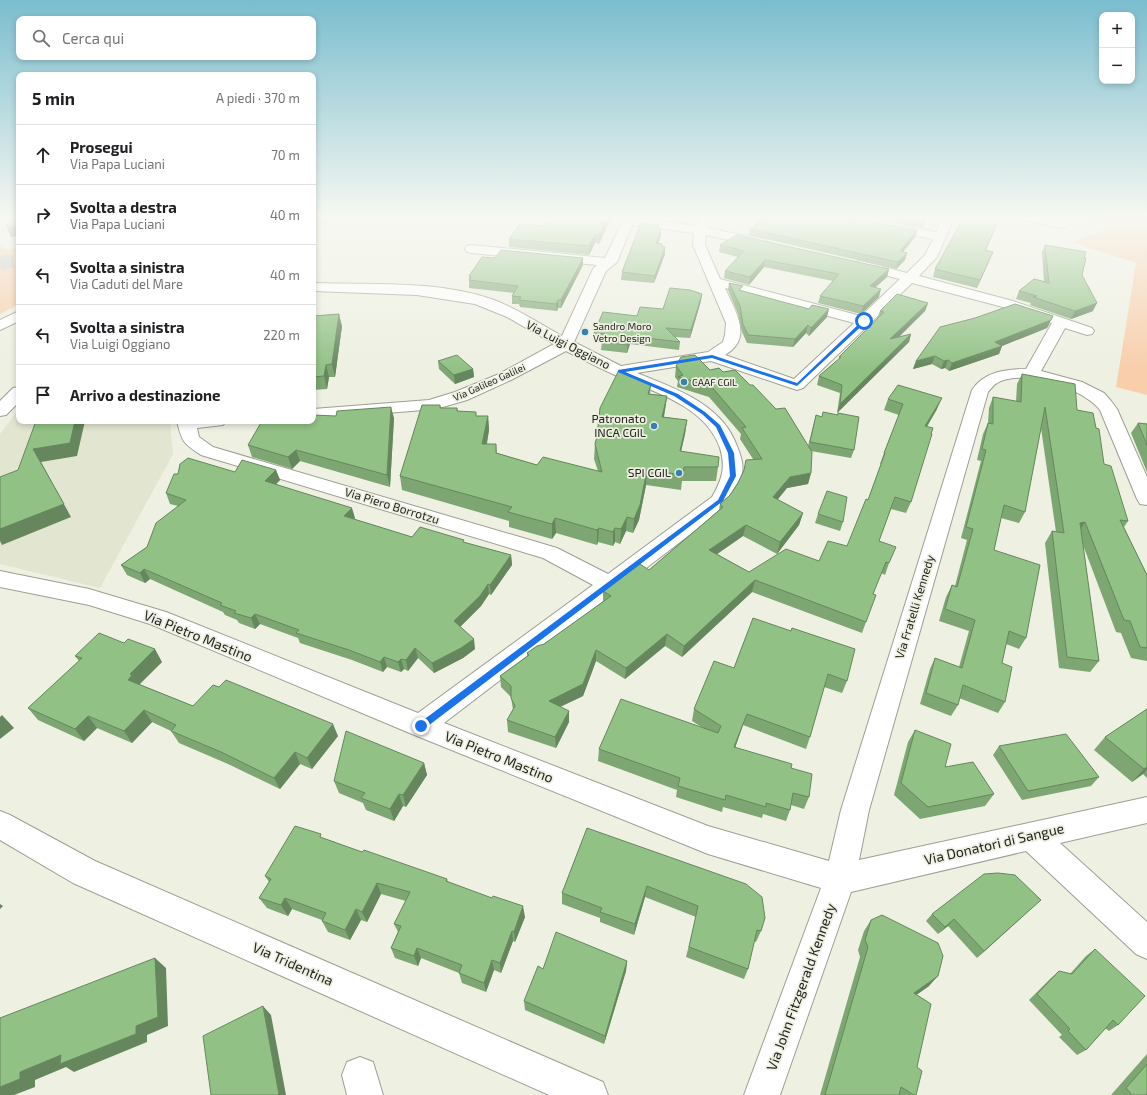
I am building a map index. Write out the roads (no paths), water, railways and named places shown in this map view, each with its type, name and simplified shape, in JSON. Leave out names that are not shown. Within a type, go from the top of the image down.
[{"type":"street","points":[[565,345],[600,269],[603,267]]},
{"type":"street","points":[[620,371],[712,356],[725,350],[734,337],[733,323],[708,267]]},
{"type":"street","points":[[870,267],[910,277],[1061,321],[1087,331]]},
{"type":"street","points":[[712,356],[797,385],[920,267]]},
{"type":"street","points":[[714,281],[864,321]]},
{"type":"street","name":"Via Luigi Oggiano","points":[[316,287],[423,291],[480,300],[503,310],[565,345],[676,395],[704,413],[718,426],[731,453],[733,476],[720,501],[421,726]]},
{"type":"street","points":[[0,326],[16,317]]},
{"type":"street","points":[[1061,321],[1031,374],[1064,381],[1082,388],[1098,397],[1108,409],[1147,499]]},
{"type":"street","name":"Via Galileo Galilei","points":[[316,414],[437,403],[462,396],[505,377],[565,345]]},
{"type":"street","name":"Via Fratelli Kennedy","points":[[840,879],[855,810],[980,390],[992,379],[1010,374],[1031,374]]},
{"type":"street","points":[[0,411],[16,395]]},
{"type":"street","name":"Via Piero Borrotzu","points":[[187,424],[191,440],[207,451],[550,553],[609,584]]},
{"type":"street","name":"Via Pietro Mastino","points":[[0,578],[89,597],[158,618],[421,726],[708,840],[840,879]]},
{"type":"street","name":"Via Donatori di Sangue","points":[[840,879],[1147,810]]},
{"type":"street","name":"Via Tridentina","points":[[0,825],[84,872],[590,1095]]},
{"type":"street","points":[[1030,836],[1147,943]]},
{"type":"street","name":"Via John Fitzgerald Kennedy","points":[[762,1095],[840,879]]},
{"type":"place","name":"Sandro Moro Vetro Design","points":[[585,332]]},
{"type":"place","name":"CAAF CGIL","points":[[684,382]]},
{"type":"place","name":"Patronato INCA CGIL","points":[[654,426]]},
{"type":"place","name":"SPI CGIL","points":[[679,473]]}]
